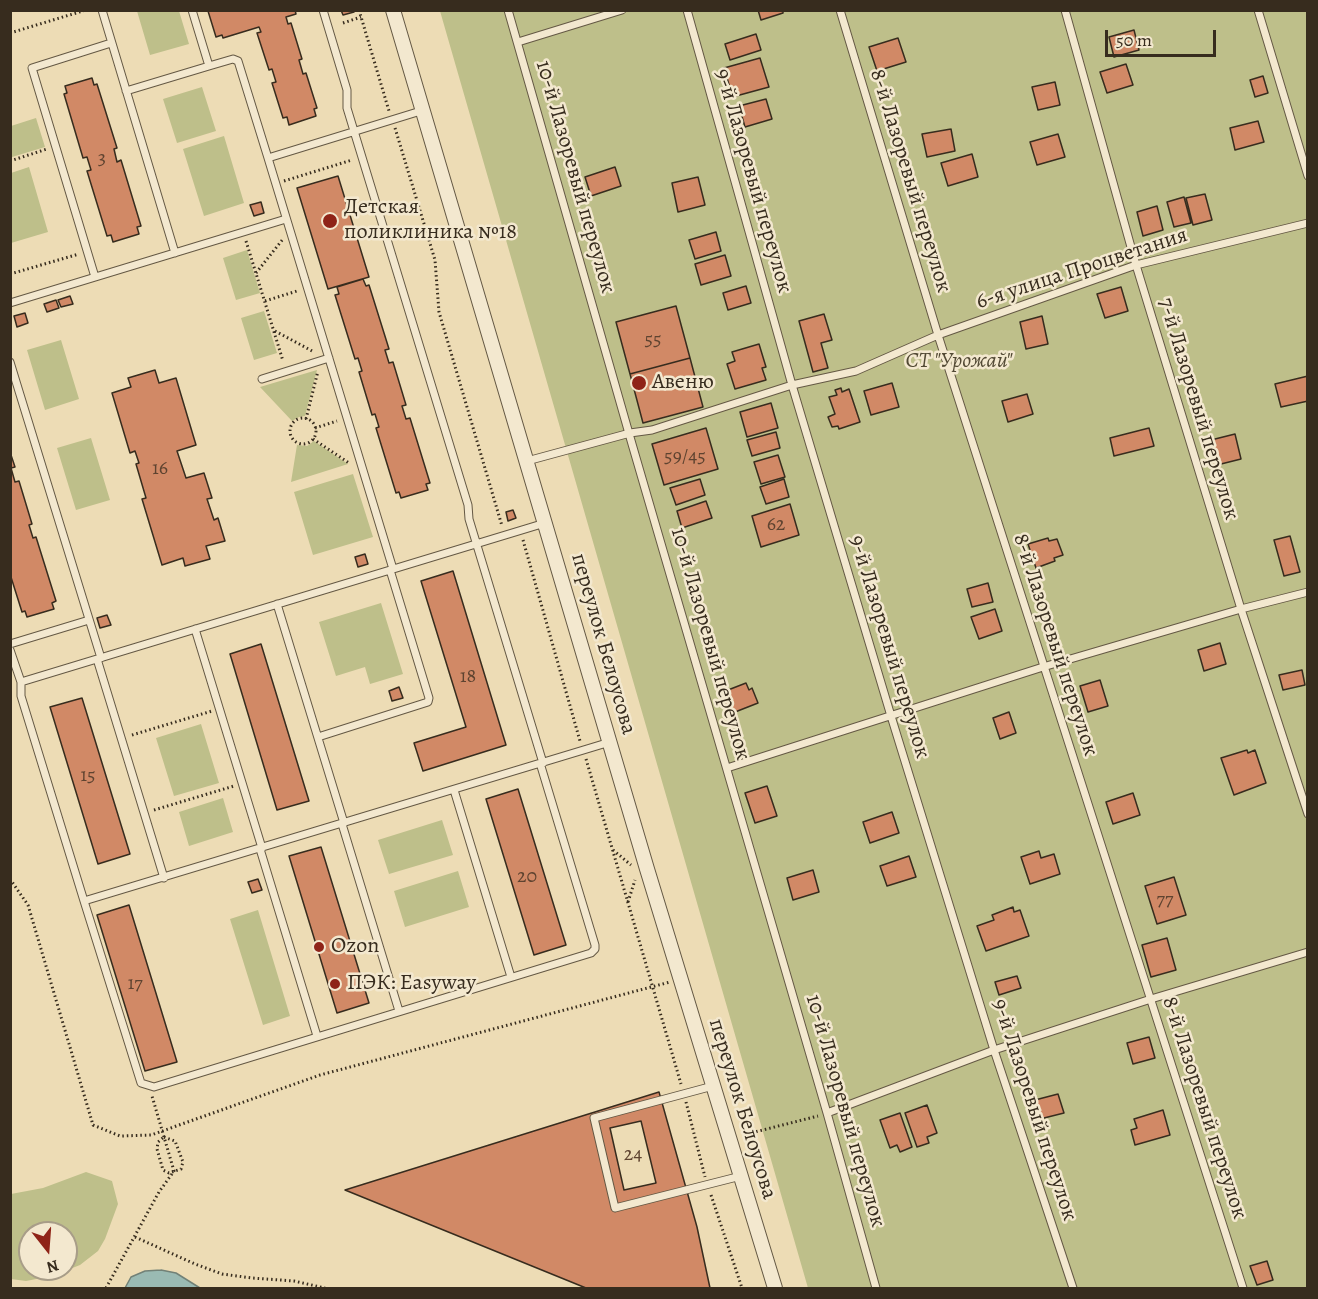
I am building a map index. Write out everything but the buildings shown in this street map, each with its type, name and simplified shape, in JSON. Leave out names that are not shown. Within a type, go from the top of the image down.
[{"type":"street","name":"переулок Белоусова","points":[[393,10],[775,1288]]},
{"type":"lane","points":[[102,10],[175,253]]},
{"type":"lane","points":[[192,10],[208,66]]},
{"type":"lane","points":[[10,650],[21,682],[21,696],[141,1083],[154,1087],[595,950],[476,544],[469,519],[468,505],[347,108],[347,90],[322,10]]},
{"type":"lane","name":"10-й Лазоревый переулок","points":[[508,10],[876,1288]]},
{"type":"lane","points":[[518,42],[622,10]]},
{"type":"lane","name":"9-й Лазоревый переулок","points":[[687,10],[792,385],[891,716],[994,1050],[1073,1288]]},
{"type":"lane","name":"8-й Лазоревый переулок","points":[[840,10],[938,334],[1043,667],[1243,1288]]},
{"type":"lane","name":"7-й Лазоревый переулок","points":[[1065,10],[1136,265],[1241,609],[1308,814]]},
{"type":"lane","points":[[1258,10],[1308,176]]},
{"type":"lane","points":[[95,278],[32,69],[111,43]]},
{"type":"lane","points":[[126,91],[233,59],[238,61],[308,288],[325,360],[360,461],[429,698],[428,702],[318,737]]},
{"type":"lane","points":[[268,158],[424,110]]},
{"type":"lane","points":[[10,303],[286,219]]},
{"type":"lane","name":"6-я улица Процветания","points":[[527,461],[630,433],[652,430],[792,385],[856,372],[938,334],[1136,265],[1308,223]]},
{"type":"lane","points":[[262,379],[325,360]]},
{"type":"lane","points":[[10,362],[89,620],[164,878]]},
{"type":"lane","points":[[21,682],[545,523]]},
{"type":"lane","points":[[727,768],[1043,667],[1241,609],[1308,592]]},
{"type":"lane","points":[[277,604],[399,1011]]},
{"type":"lane","points":[[10,644],[89,620]]},
{"type":"lane","points":[[195,629],[317,1036]]},
{"type":"lane","points":[[84,901],[610,742]]},
{"type":"lane","points":[[454,790],[511,977]]},
{"type":"lane","points":[[827,1113],[994,1050],[1151,999],[1308,952]]},
{"type":"lane","points":[[713,1086],[594,1118],[615,1208],[741,1176]]},
{"type":"path","points":[[11,32],[86,10]]},
{"type":"path","points":[[358,10],[435,260],[439,312],[505,534]]},
{"type":"path","points":[[343,23],[361,17]]},
{"type":"path","points":[[11,160],[55,147]]},
{"type":"path","points":[[275,183],[362,157]]},
{"type":"path","points":[[256,273],[290,230]]},
{"type":"path","points":[[244,232],[286,372]]},
{"type":"path","points":[[10,274],[87,251]]},
{"type":"path","points":[[265,301],[308,288]]},
{"type":"path","points":[[273,330],[325,360],[306,419]]},
{"type":"path","points":[[315,428],[347,418]]},
{"type":"path","points":[[306,419],[313,423],[315,428],[313,439],[307,444],[297,443],[291,435],[292,425],[295,422],[306,419]]},
{"type":"path","points":[[313,439],[350,464],[360,461]]},
{"type":"path","points":[[520,530],[684,1094],[707,1184],[742,1288]]},
{"type":"path","points":[[139,733],[219,709]]},
{"type":"path","points":[[162,808],[242,783]]},
{"type":"path","points":[[612,850],[638,870],[628,904]]},
{"type":"path","points":[[10,879],[28,905],[93,1125],[120,1137],[151,1135],[320,1075],[681,979]]},
{"type":"path","points":[[149,1086],[174,1171]]},
{"type":"path","points":[[730,1139],[827,1113]]},
{"type":"path","points":[[164,1137],[175,1141],[183,1162],[181,1169],[169,1173],[163,1170],[157,1149],[158,1142],[164,1137]]},
{"type":"path","points":[[106,1288],[159,1192],[174,1171]]},
{"type":"path","points":[[135,1237],[222,1274],[294,1281],[325,1288]]},
{"type":"green space","points":[[137,11],[179,11],[189,44],[150,55]]},
{"type":"green space","name":"СТ \"Урожай\"","points":[[440,11],[1307,11],[1307,1288],[808,1288]]},
{"type":"green space","points":[[202,87],[216,131],[177,143],[163,99]]},
{"type":"green space","points":[[36,118],[45,147],[12,157],[11,126]]},
{"type":"green space","points":[[224,136],[244,203],[204,216],[183,149]]},
{"type":"green space","points":[[29,167],[48,232],[11,243],[11,173]]},
{"type":"green space","points":[[247,250],[260,293],[236,300],[223,258]]},
{"type":"green space","points":[[264,311],[277,353],[254,360],[241,318]]},
{"type":"green space","points":[[61,340],[79,399],[45,410],[27,350]]},
{"type":"green space","points":[[317,370],[305,416],[292,421],[260,387]]},
{"type":"green space","points":[[91,438],[110,500],[76,510],[57,448]]},
{"type":"green space","points":[[314,441],[348,464],[291,482],[297,445],[307,446]]},
{"type":"green space","points":[[353,474],[373,537],[313,555],[294,492]]},
{"type":"green space","points":[[381,603],[403,674],[370,684],[365,667],[336,676],[319,622]]},
{"type":"green space","points":[[201,724],[219,783],[174,796],[156,738]]},
{"type":"green space","points":[[223,798],[233,832],[189,846],[179,812]]},
{"type":"green space","points":[[442,820],[453,855],[389,874],[378,840]]},
{"type":"green space","points":[[458,871],[469,907],[405,927],[394,891]]},
{"type":"green space","points":[[258,910],[290,1016],[263,1025],[230,919]]},
{"type":"green space","points":[[86,1172],[112,1181],[118,1204],[98,1251],[78,1266],[78,1221],[18,1221],[18,1280],[11,1279],[11,1194],[43,1188]]},
{"type":"water","points":[[161,1270],[176,1273],[200,1288],[125,1288],[131,1277],[145,1271]]},
{"type":"place","name":"Детская поликлиника №18","points":[[330,221]]},
{"type":"place","name":"Авеню","points":[[639,383]]},
{"type":"place","name":"Ozon","points":[[319,947]]},
{"type":"place","name":"ПЭК: Easyway","points":[[335,984]]}]
